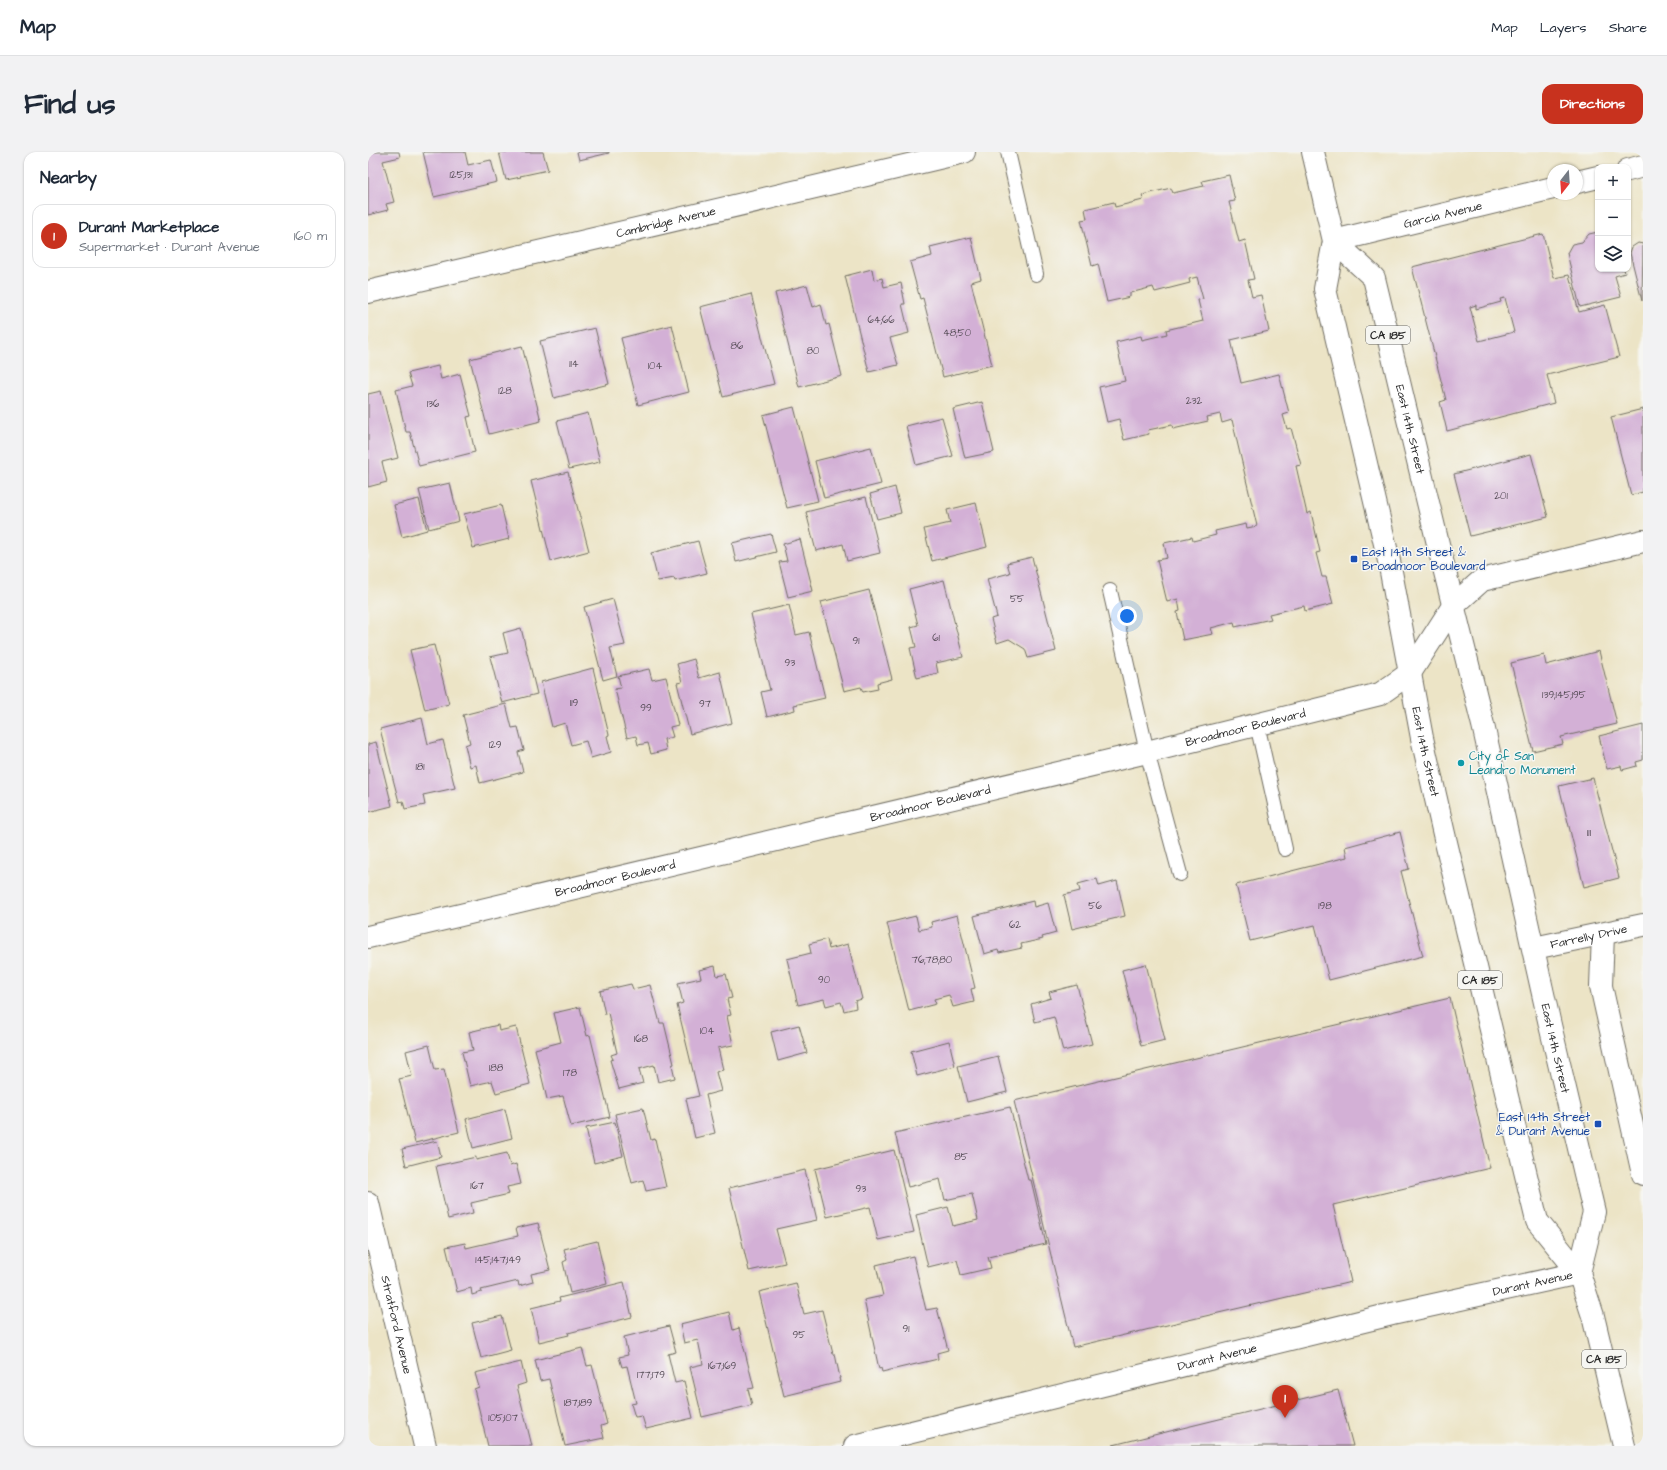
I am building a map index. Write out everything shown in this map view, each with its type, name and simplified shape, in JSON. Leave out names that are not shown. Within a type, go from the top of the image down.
[{"type":"street","name":"Cambridge Avenue","points":[[368,292],[964,152]]},
{"type":"street","name":"East 14th Street","points":[[1313,152],[1334,241],[1325,290],[1389,561],[1422,738],[1444,834],[1537,1221],[1579,1273]]},
{"type":"street","points":[[1631,169],[1643,166]]},
{"type":"street","points":[[1583,181],[1595,178]]},
{"type":"street","name":"Garcia Avenue","points":[[1334,241],[1547,189]]},
{"type":"street","name":"East 14th Street","points":[[1334,241],[1374,278],[1483,725],[1550,1025],[1594,1212],[1579,1273]]},
{"type":"street","name":"Broadmoor Boulevard","points":[[368,937],[1147,752],[1380,694],[1410,673],[1453,606],[1482,580],[1643,541]]},
{"type":"street","name":"Farrelly Drive","points":[[1534,948],[1643,925]]},
{"type":"street","points":[[1603,934],[1601,986],[1643,1174]]},
{"type":"street","name":"Stratford Avenue","points":[[368,1203],[425,1446]]},
{"type":"street","name":"Durant Avenue","points":[[856,1446],[1392,1314],[1579,1273]]},
{"type":"street","name":"CA 185","points":[[1579,1273],[1593,1316],[1624,1446]]},
{"type":"lane","points":[[1008,152],[1036,274]]},
{"type":"lane","points":[[1110,591],[1147,752],[1180,874]]},
{"type":"lane","points":[[1257,724],[1285,849]]},
{"type":"building","points":[[368,152],[399,152],[400,157],[383,161],[394,202],[386,204],[388,210],[368,215]]},
{"type":"building","points":[[423,152],[465,152],[468,165],[491,160],[497,182],[434,197]]},
{"type":"building","points":[[499,152],[543,152],[548,170],[506,180]]},
{"type":"building","points":[[577,152],[609,152],[609,153],[579,160]]},
{"type":"building","points":[[1229,175],[1235,201],[1229,202],[1239,242],[1245,240],[1254,279],[1248,280],[1252,297],[1261,295],[1269,331],[1231,340],[1241,383],[1279,374],[1289,413],[1283,415],[1287,429],[1291,428],[1301,465],[1296,466],[1307,514],[1311,512],[1320,552],[1316,553],[1322,577],[1326,577],[1333,604],[1305,611],[1304,606],[1269,614],[1271,619],[1235,627],[1234,622],[1211,628],[1213,634],[1183,640],[1177,612],[1180,611],[1178,599],[1167,602],[1157,560],[1167,558],[1164,543],[1192,537],[1193,541],[1216,535],[1215,531],[1246,524],[1247,528],[1257,526],[1232,420],[1222,423],[1220,414],[1207,417],[1208,421],[1173,429],[1172,425],[1148,430],[1149,434],[1124,440],[1119,419],[1107,422],[1099,387],[1125,381],[1116,342],[1141,336],[1142,340],[1167,334],[1166,330],[1203,321],[1198,300],[1203,299],[1197,277],[1189,279],[1190,283],[1155,292],[1153,287],[1130,293],[1130,297],[1107,302],[1098,264],[1092,266],[1081,220],[1087,219],[1085,209],[1114,202],[1115,207],[1143,200],[1142,195],[1171,188],[1173,193],[1204,186],[1202,181]]},
{"type":"building","points":[[1595,233],[1595,272],[1625,273],[1615,276],[1621,297],[1580,307],[1567,253],[1572,244],[1582,242],[1589,234]]},
{"type":"building","points":[[1543,234],[1554,278],[1569,275],[1579,312],[1605,305],[1619,357],[1547,375],[1554,403],[1447,431],[1440,402],[1446,400],[1412,267]],"holes":[[[1505,298],[1514,332],[1479,341],[1470,307],[1476,305],[1476,309],[1501,302],[1500,299]]]},
{"type":"building","points":[[971,237],[981,279],[971,282],[992,365],[943,377],[923,298],[920,299],[910,262],[932,256],[930,247]]},
{"type":"building","points":[[1638,243],[1643,244],[1642,301],[1631,257],[1632,247]]},
{"type":"building","points":[[872,269],[874,280],[882,278],[884,287],[901,283],[905,304],[902,304],[909,333],[890,338],[898,365],[869,372],[845,276]]},
{"type":"building","points":[[807,285],[813,307],[821,304],[826,325],[829,324],[842,376],[799,387],[775,293]]},
{"type":"building","points":[[751,294],[774,384],[723,397],[700,307]]},
{"type":"building","points":[[672,325],[689,392],[638,405],[621,338]]},
{"type":"building","points":[[595,328],[609,384],[554,398],[540,341]]},
{"type":"building","points":[[522,346],[541,421],[489,434],[470,359]]},
{"type":"building","points":[[438,366],[441,379],[460,374],[471,416],[467,417],[475,452],[419,466],[410,432],[406,432],[396,390],[412,386],[408,373]]},
{"type":"building","points":[[381,391],[398,458],[382,462],[387,482],[368,487],[368,394]]},
{"type":"building","points":[[982,402],[994,452],[965,458],[953,409]]},
{"type":"building","points":[[794,407],[818,501],[787,508],[763,415]]},
{"type":"building","points":[[1643,409],[1643,492],[1631,495],[1611,417]]},
{"type":"building","points":[[588,413],[600,462],[569,469],[557,421]]},
{"type":"building","points":[[942,417],[953,456],[916,465],[906,426]]},
{"type":"building","points":[[871,447],[881,484],[824,498],[815,461]]},
{"type":"building","points":[[1531,454],[1548,517],[1470,536],[1454,474]]},
{"type":"building","points":[[568,472],[589,551],[551,561],[531,481]]},
{"type":"building","points":[[450,483],[459,521],[429,529],[419,490]]},
{"type":"building","points":[[895,487],[901,513],[877,519],[870,494]]},
{"type":"building","points":[[866,497],[880,553],[847,561],[843,544],[816,551],[806,512]]},
{"type":"building","points":[[419,499],[427,530],[402,537],[394,505]]},
{"type":"building","points":[[976,503],[987,547],[932,561],[924,529],[950,523],[947,510]]},
{"type":"building","points":[[501,505],[509,539],[473,548],[464,514]]},
{"type":"building","points":[[771,534],[776,552],[736,562],[732,543]]},
{"type":"building","points":[[800,539],[813,591],[788,597],[779,562],[787,561],[783,544]]},
{"type":"building","points":[[698,541],[707,573],[675,581],[674,578],[658,581],[651,553]]},
{"type":"building","points":[[1032,557],[1056,651],[1028,658],[1025,649],[1009,639],[997,643],[991,619],[997,617],[987,579],[1010,573],[1007,563]]},
{"type":"building","points":[[944,580],[963,657],[936,663],[938,673],[917,678],[910,648],[916,647],[911,627],[918,625],[909,589]]},
{"type":"building","points":[[869,590],[892,679],[877,683],[878,689],[863,692],[861,687],[844,691],[821,602]]},
{"type":"building","points":[[613,599],[625,645],[610,648],[617,676],[603,680],[584,607]]},
{"type":"building","points":[[789,605],[796,635],[809,632],[825,698],[794,705],[795,710],[767,717],[761,692],[770,690],[751,614]]},
{"type":"building","points":[[521,628],[537,694],[502,703],[490,657],[508,653],[503,633]]},
{"type":"building","points":[[434,645],[449,704],[425,710],[410,650]]},
{"type":"building","points":[[1599,651],[1617,724],[1561,737],[1563,744],[1533,751],[1511,663],[1544,655],[1546,665]]},
{"type":"building","points":[[694,659],[699,678],[720,672],[732,723],[690,734],[677,683],[682,682],[677,664]]},
{"type":"building","points":[[593,668],[609,735],[607,736],[611,752],[591,758],[586,741],[571,745],[565,723],[552,727],[541,682]]},
{"type":"building","points":[[649,669],[652,680],[666,677],[678,725],[670,727],[673,737],[664,739],[666,750],[651,754],[648,743],[638,745],[636,736],[627,738],[615,689],[621,688],[618,676]]},
{"type":"building","points":[[506,704],[512,728],[518,727],[524,750],[518,752],[523,772],[480,783],[476,765],[470,767],[465,745],[470,743],[463,715]]},
{"type":"building","points":[[422,718],[428,744],[443,740],[455,788],[423,795],[425,805],[405,809],[403,801],[399,802],[380,729]]},
{"type":"building","points":[[1643,725],[1643,760],[1636,762],[1637,766],[1622,770],[1621,766],[1607,769],[1599,736]]},
{"type":"building","points":[[376,742],[392,806],[368,812],[368,744]]},
{"type":"building","points":[[1593,778],[1619,878],[1584,887],[1559,786]]},
{"type":"building","points":[[1400,832],[1409,869],[1401,871],[1423,956],[1329,980],[1315,925],[1250,941],[1236,885],[1347,857],[1345,847]]},
{"type":"building","points":[[1097,879],[1099,886],[1117,881],[1125,916],[1072,929],[1064,895],[1080,891],[1078,884]]},
{"type":"building","points":[[1033,901],[1034,907],[1048,903],[1056,933],[1042,937],[1043,939],[1021,944],[1022,948],[999,953],[998,950],[984,954],[974,916]]},
{"type":"building","points":[[957,915],[975,988],[971,989],[974,1002],[953,1007],[949,995],[934,999],[936,1004],[909,1011],[887,923],[916,916],[919,930],[932,927],[931,922]]},
{"type":"building","points":[[827,939],[829,949],[848,944],[862,999],[855,1001],[856,1008],[844,1011],[841,1002],[826,1006],[824,999],[798,1005],[787,959],[811,953],[809,944]]},
{"type":"building","points":[[1146,964],[1165,1040],[1141,1046],[1122,970]]},
{"type":"building","points":[[715,966],[717,976],[726,974],[732,998],[727,999],[731,1015],[727,1016],[733,1045],[718,1048],[723,1070],[716,1072],[721,1091],[706,1095],[715,1133],[695,1138],[686,1099],[699,1096],[677,1005],[683,1003],[678,983],[701,978],[699,970]]},
{"type":"building","points":[[631,984],[633,989],[650,985],[660,1023],[664,1023],[674,1064],[672,1065],[675,1078],[658,1082],[654,1065],[639,1069],[643,1083],[619,1089],[610,1060],[613,1059],[611,1055],[617,1053],[608,1013],[605,1014],[600,991]]},
{"type":"building","points":[[1077,985],[1092,1044],[1063,1051],[1054,1017],[1035,1022],[1031,1004],[1051,998],[1049,992]]},
{"type":"building","points":[[1450,998],[1490,1168],[1333,1205],[1351,1282],[1073,1347],[1014,1101]]},
{"type":"building","points":[[580,1007],[587,1036],[590,1035],[610,1117],[571,1126],[563,1096],[547,1099],[535,1049],[561,1042],[554,1013]]},
{"type":"building","points":[[498,1025],[499,1031],[516,1027],[530,1084],[496,1093],[492,1081],[470,1086],[462,1052],[473,1050],[469,1032]]},
{"type":"building","points":[[799,1025],[807,1053],[778,1061],[771,1032]]},
{"type":"building","points":[[949,1041],[955,1066],[917,1076],[911,1051]]},
{"type":"building","points":[[429,1045],[435,1070],[444,1069],[459,1132],[415,1143],[399,1079],[412,1076],[406,1051]]},
{"type":"building","points":[[998,1056],[1007,1092],[967,1102],[958,1066]]},
{"type":"building","points":[[1010,1107],[1028,1180],[1031,1180],[1046,1244],[988,1257],[991,1268],[961,1275],[957,1260],[928,1267],[916,1215],[948,1207],[953,1226],[978,1220],[972,1194],[945,1200],[940,1179],[908,1187],[895,1133]]},
{"type":"building","points":[[643,1108],[651,1140],[655,1139],[666,1187],[646,1191],[643,1180],[632,1183],[615,1114]]},
{"type":"building","points":[[505,1109],[512,1138],[473,1148],[466,1119]]},
{"type":"building","points":[[615,1122],[623,1156],[594,1163],[586,1128]]},
{"type":"building","points":[[437,1141],[441,1157],[406,1166],[402,1149]]},
{"type":"building","points":[[894,1150],[914,1232],[878,1240],[870,1207],[827,1217],[815,1169]]},
{"type":"building","points":[[507,1153],[510,1166],[516,1164],[521,1184],[507,1187],[509,1194],[471,1203],[473,1213],[448,1219],[436,1166],[476,1157],[476,1160]]},
{"type":"building","points":[[805,1170],[817,1220],[776,1229],[785,1263],[749,1271],[729,1188]]},
{"type":"building","points":[[538,1223],[550,1270],[531,1274],[533,1282],[519,1286],[518,1281],[481,1290],[482,1292],[472,1295],[471,1288],[457,1292],[446,1247],[465,1243],[466,1248],[518,1236],[516,1228]]},
{"type":"building","points":[[597,1241],[607,1284],[570,1293],[563,1262],[567,1260],[564,1249]]},
{"type":"building","points":[[913,1256],[926,1310],[937,1308],[948,1350],[937,1353],[938,1359],[882,1372],[881,1368],[879,1369],[864,1300],[883,1296],[876,1265]]},
{"type":"building","points":[[624,1282],[632,1317],[539,1342],[531,1308],[560,1301],[559,1298]]},
{"type":"building","points":[[796,1283],[804,1314],[822,1310],[833,1354],[835,1354],[840,1382],[784,1396],[759,1292]]},
{"type":"building","points":[[729,1312],[733,1330],[739,1328],[754,1388],[748,1389],[752,1405],[702,1417],[690,1367],[703,1364],[698,1340],[684,1343],[680,1324]]},
{"type":"building","points":[[502,1316],[511,1350],[481,1358],[472,1323]]},
{"type":"building","points":[[669,1326],[676,1352],[668,1354],[675,1383],[684,1381],[693,1418],[646,1429],[642,1416],[635,1417],[631,1404],[636,1403],[627,1366],[622,1367],[619,1357],[628,1355],[624,1337]]},
{"type":"building","points":[[582,1348],[587,1366],[592,1365],[607,1424],[601,1426],[604,1438],[565,1446],[549,1379],[540,1381],[535,1360]]},
{"type":"building","points":[[521,1362],[526,1383],[517,1386],[532,1446],[488,1446],[474,1389],[479,1387],[475,1373]]},
{"type":"building","points":[[1338,1390],[1353,1446],[1113,1446],[1113,1445]]},
{"type":"place","name":"East 14th Street & Broadmoor Boulevard","points":[[1354,559]]},
{"type":"place","name":"City of San Leandro Monument","points":[[1461,763]]},
{"type":"place","name":"East 14th Street & Durant Avenue","points":[[1598,1124]]},
{"type":"place","name":"Durant Marketplace","points":[[1285,1418]]}]
